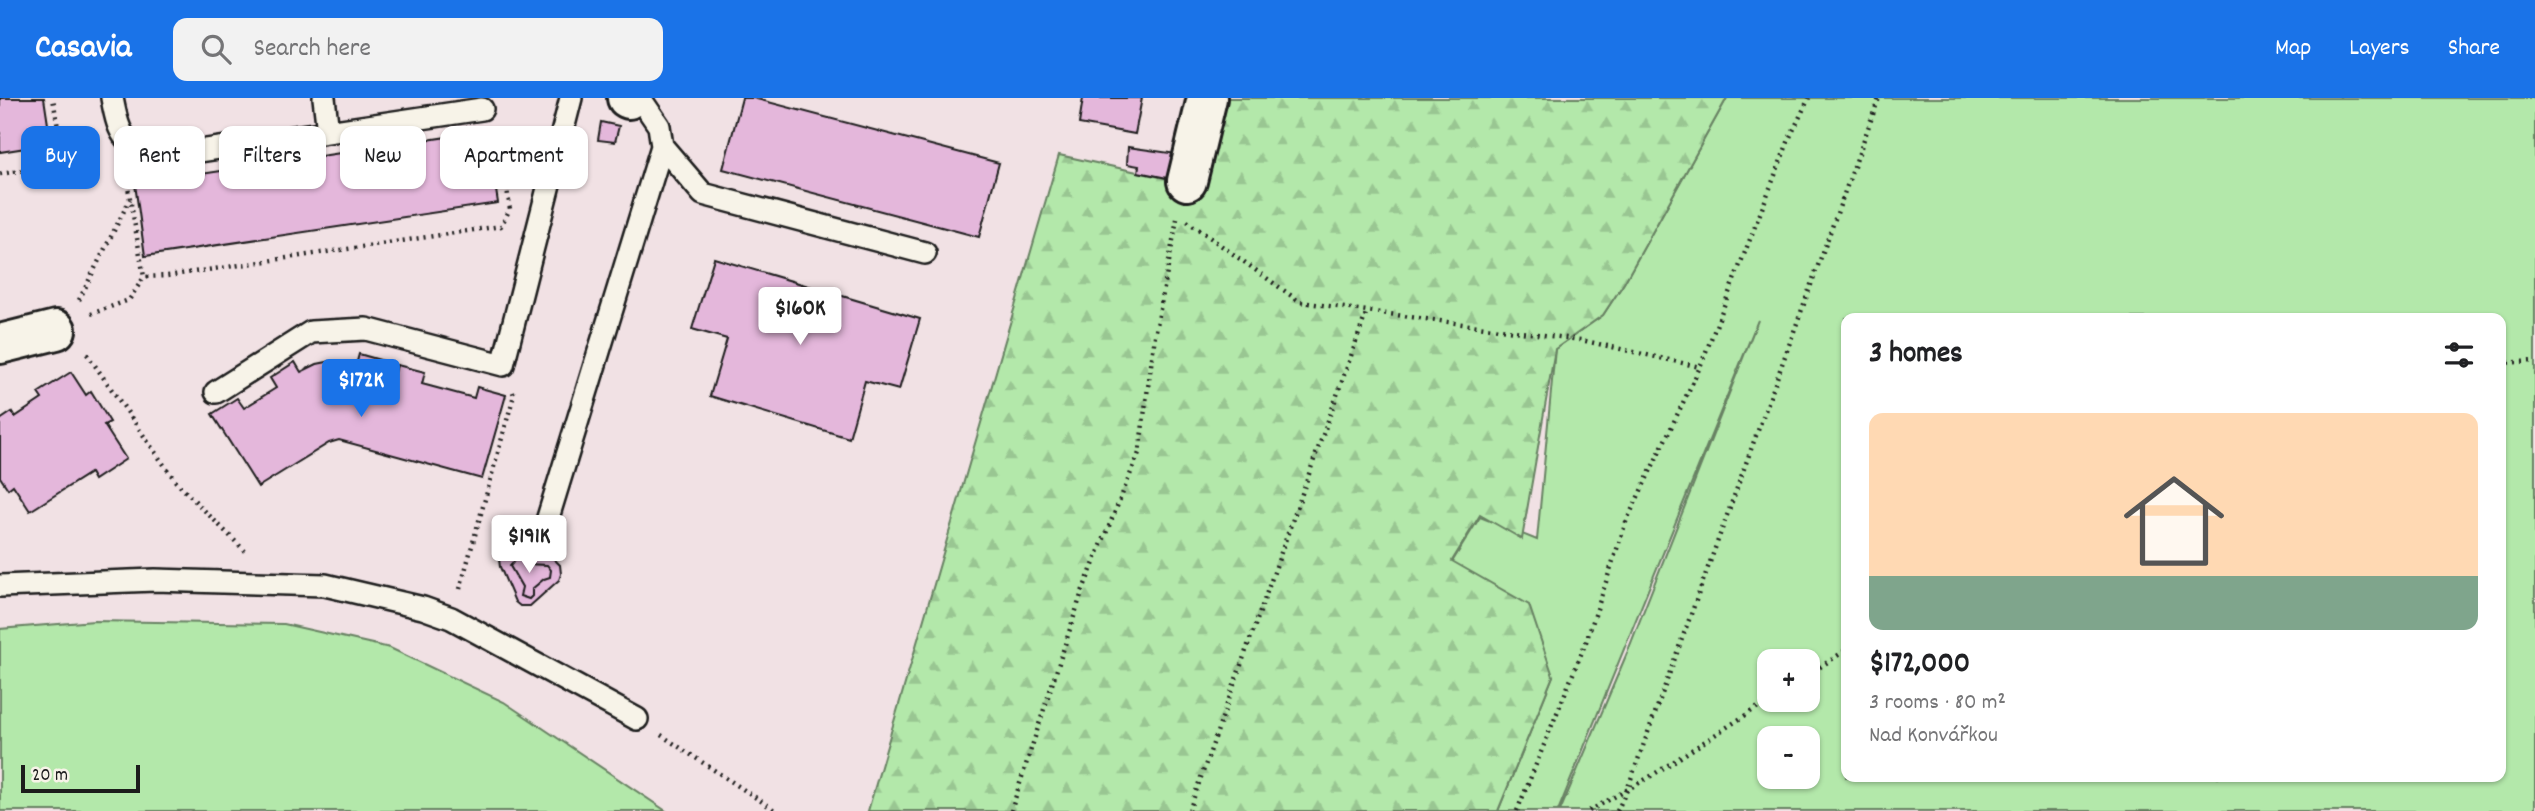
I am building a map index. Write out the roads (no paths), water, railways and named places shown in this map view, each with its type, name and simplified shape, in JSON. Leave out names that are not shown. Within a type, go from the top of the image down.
[{"type":"street","points":[[1187,181],[1207,98]]},
{"type":"street","points":[[0,344],[61,326]]},
{"type":"lane","points":[[112,98],[118,130],[139,149],[166,156],[482,109]]},
{"type":"lane","points":[[324,98],[328,132]]},
{"type":"lane","points":[[216,393],[311,332],[366,329],[503,365],[571,98]]},
{"type":"lane","points":[[539,547],[662,146],[659,126],[645,104],[628,98]]},
{"type":"lane","points":[[662,146],[703,194],[925,253]]},
{"type":"lane","points":[[0,586],[155,580],[326,585],[423,607],[451,618],[637,719]]}]
